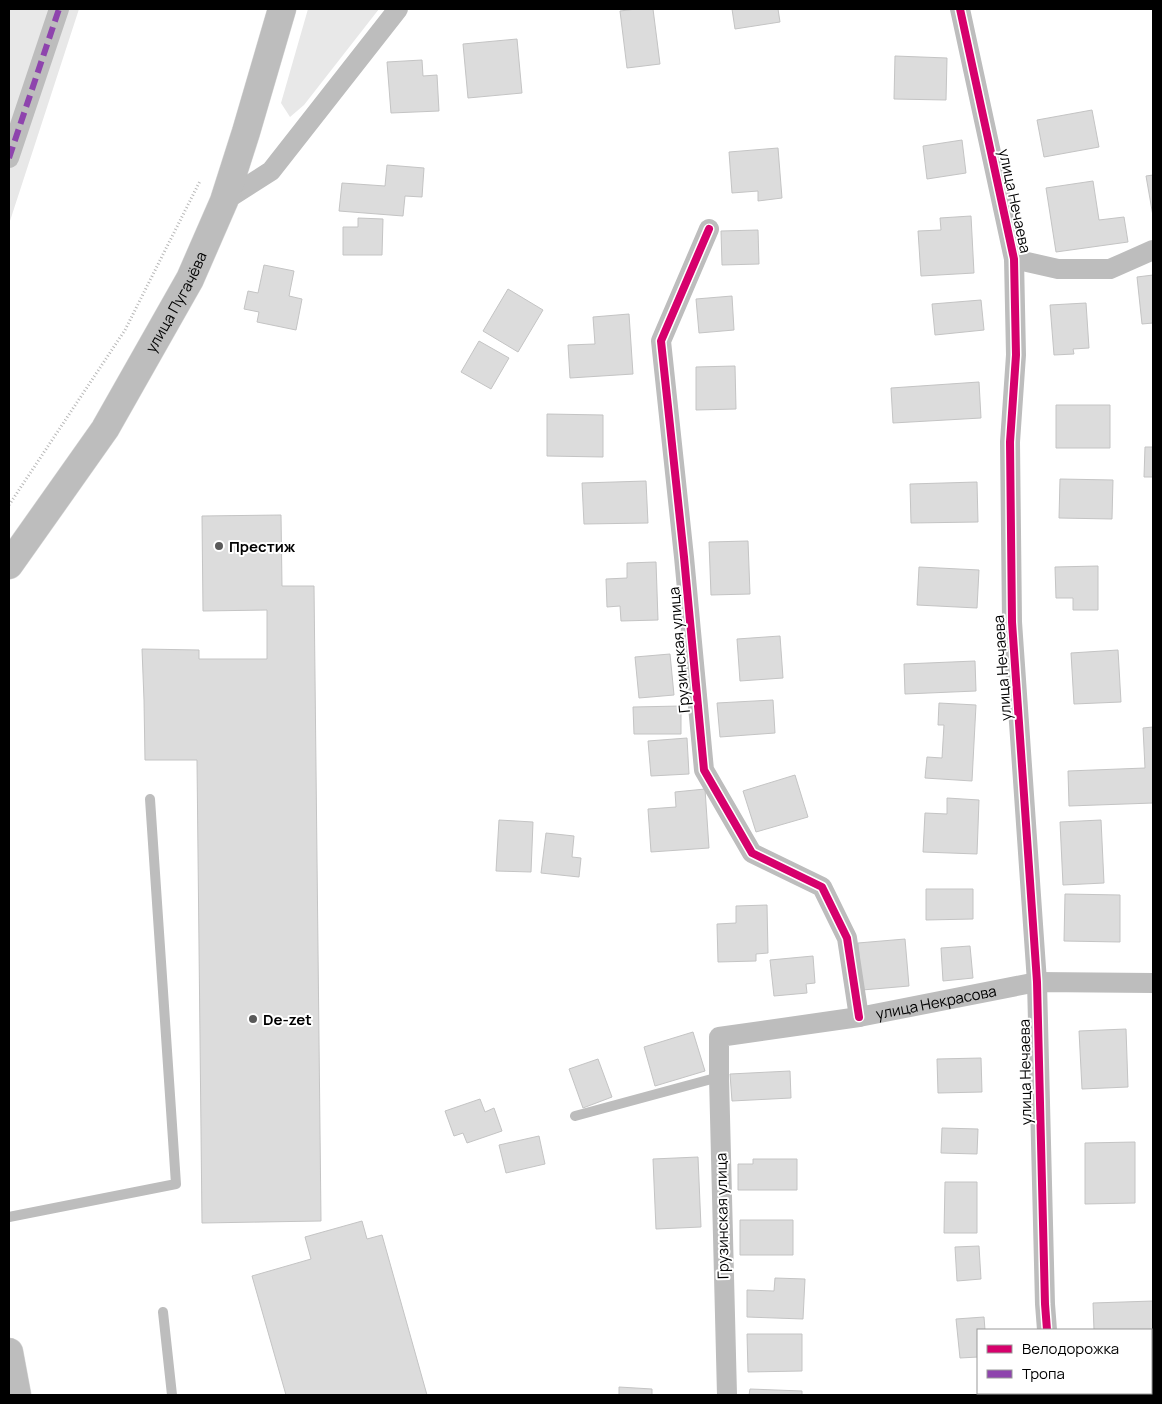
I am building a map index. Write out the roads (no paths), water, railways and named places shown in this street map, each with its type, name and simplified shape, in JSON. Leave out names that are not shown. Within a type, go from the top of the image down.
[{"type":"main road","name":"улица Пугачёва","points":[[9,564],[105,429],[190,279],[224,201],[282,9]]},
{"type":"main road","points":[[9,1352],[17,1395]]},
{"type":"street","points":[[9,158],[59,9]]},
{"type":"street","points":[[224,201],[271,171],[398,9]]},
{"type":"street","name":"улица Нечаева","points":[[960,9],[1014,259],[1016,355],[1010,442],[1012,622],[1037,982],[1047,1329]]},
{"type":"street","name":"Грузинская улица","points":[[709,228],[662,341],[704,770],[752,853],[822,886],[848,938],[859,1017]]},
{"type":"street","points":[[1014,259],[1058,269],[1110,269],[1153,250]]},
{"type":"street","name":"улица Некрасова","points":[[719,1037],[859,1017],[1037,982],[1153,983]]},
{"type":"street","name":"Грузинская улица","points":[[719,1037],[727,1395]]},
{"type":"lane","points":[[9,1217],[176,1184],[150,799]]},
{"type":"lane","points":[[575,1116],[719,1077]]},
{"type":"lane","points":[[163,1312],[172,1395]]},
{"type":"place","name":"Престиж","points":[[219,546]]},
{"type":"place","name":"De-zet","points":[[253,1019]]}]
